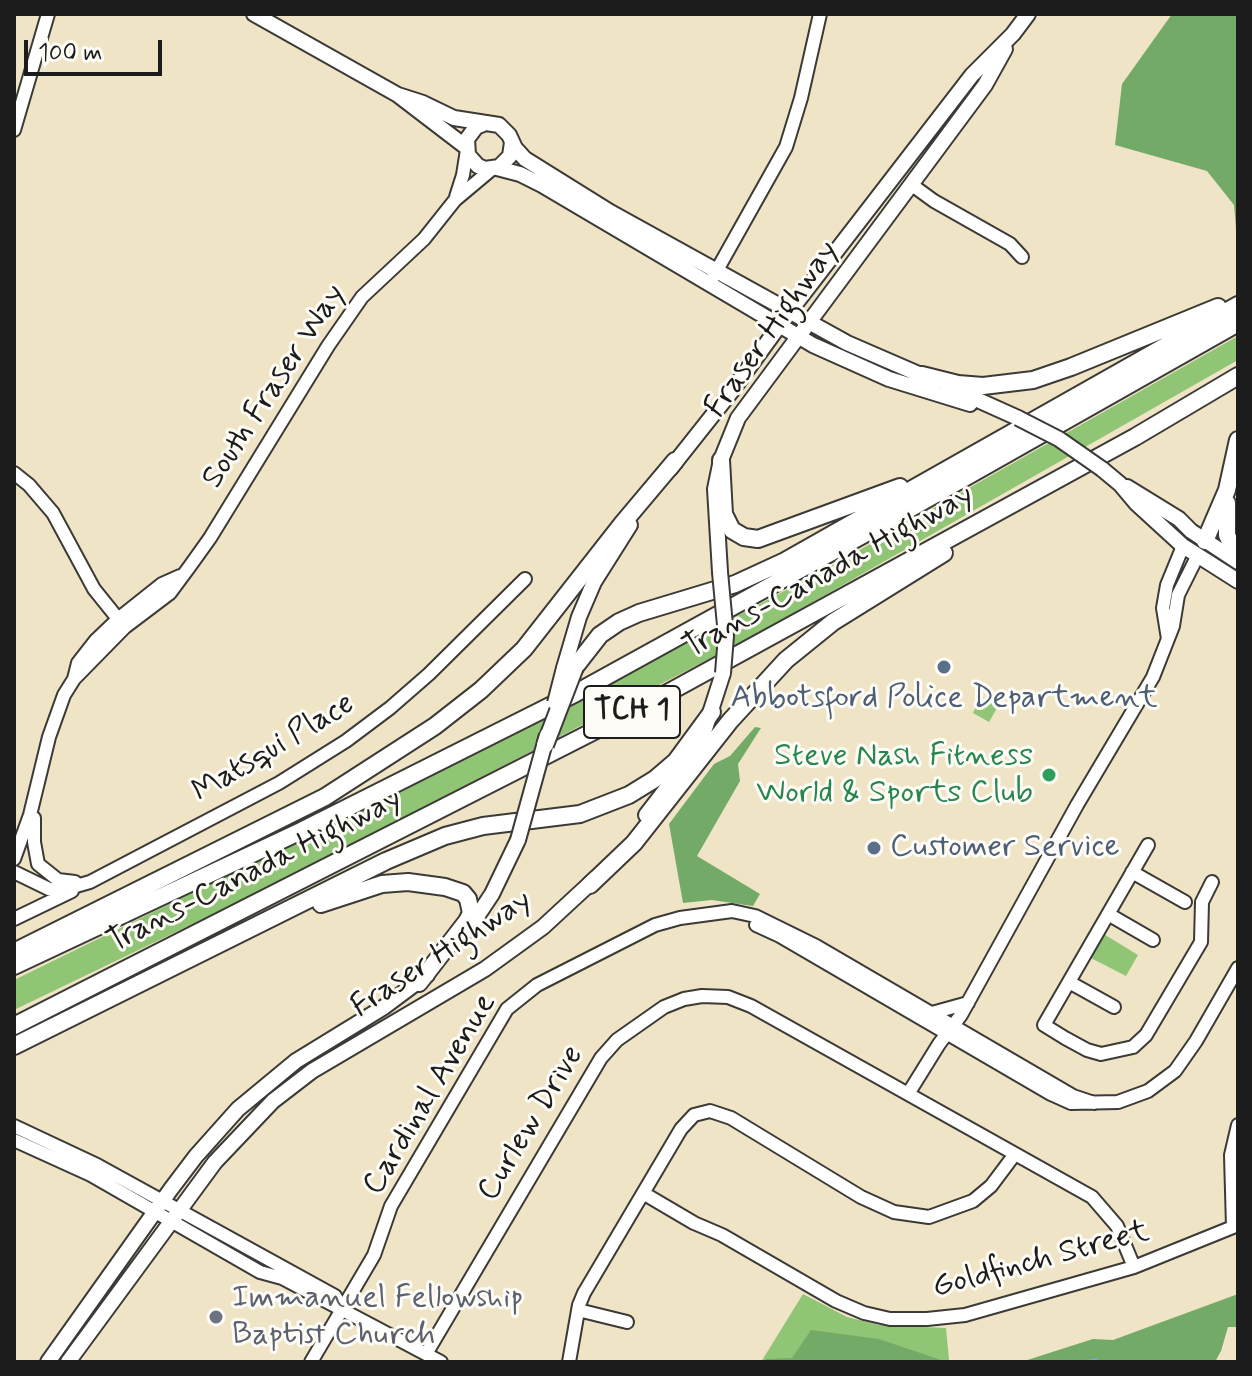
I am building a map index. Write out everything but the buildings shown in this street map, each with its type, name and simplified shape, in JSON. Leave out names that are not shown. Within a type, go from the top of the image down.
[{"type":"highway","points":[[922,375],[958,384],[983,386],[1033,380],[1238,299]]},
{"type":"highway","points":[[545,745],[569,668],[600,635],[619,622],[755,576],[1238,305]]},
{"type":"highway","name":"Trans-Canada Highway","points":[[14,966],[301,831],[576,693],[1238,323]]},
{"type":"highway","name":"Trans-Canada Highway","points":[[14,1026],[651,702],[1135,437],[1238,376]]},
{"type":"highway","points":[[590,885],[634,843],[730,721],[786,660],[833,622],[1135,437]]},
{"type":"highway","points":[[1198,536],[1220,511],[1238,440]]},
{"type":"highway","points":[[721,460],[724,514],[732,530],[744,537],[758,539],[961,462]]},
{"type":"highway","points":[[14,952],[325,797],[435,726],[481,690],[524,649],[675,461]]},
{"type":"highway","points":[[1227,490],[1227,535],[1238,560]]},
{"type":"highway","points":[[14,1046],[386,861],[464,829],[580,814],[629,795],[676,761],[712,712]]},
{"type":"highway","points":[[227,942],[330,900],[382,884],[408,882],[456,890],[468,899],[471,913],[419,983]]},
{"type":"main road","name":"Fraser Highway","points":[[167,1210],[273,1101],[312,1071],[485,969],[543,927],[590,885],[693,754],[712,712],[725,654],[715,489],[721,460],[738,418],[985,85],[1013,34],[1028,14]]},
{"type":"main road","points":[[263,16],[398,95],[466,149],[478,166],[520,174],[713,277],[790,311],[861,350],[984,401],[1059,439],[1120,484],[1141,494],[1179,519],[1198,536],[1238,560]]},
{"type":"main road","name":"Fraser Highway","points":[[569,668],[579,617],[594,582],[630,524],[972,75],[1013,34]]},
{"type":"main road","points":[[398,95],[454,118],[499,125],[505,129],[519,154],[534,166],[713,277],[798,336],[889,379],[1003,412]]},
{"type":"main road","points":[[466,149],[471,133],[483,124]]},
{"type":"main road","points":[[495,168],[510,156],[512,142]]},
{"type":"main road","points":[[1120,484],[1183,546],[1238,581]]},
{"type":"main road","points":[[1183,546],[1198,536]]},
{"type":"main road","points":[[1197,557],[1198,536]]},
{"type":"main road","name":"Fraser Highway","points":[[167,1210],[222,1126],[258,1090],[286,1068],[419,983],[447,956],[479,916],[518,840],[545,745]]},
{"type":"main road","points":[[48,1362],[167,1210]]},
{"type":"main road","points":[[68,1362],[167,1210]]},
{"type":"street","points":[[14,130],[48,14]]},
{"type":"street","points":[[713,277],[786,147],[820,14]]},
{"type":"street","name":"South Fraser Way","points":[[455,200],[463,175],[466,149]]},
{"type":"street","name":"South Fraser Way","points":[[14,859],[38,787],[52,726],[74,679],[78,663],[96,640],[122,623],[162,584],[180,576],[210,538],[353,308],[372,284],[424,239],[455,200],[495,168]]},
{"type":"street","points":[[912,185],[1010,244],[1022,257]]},
{"type":"street","points":[[14,473],[53,513],[94,589],[122,623]]},
{"type":"street","points":[[1168,639],[1163,608],[1167,585],[1183,546]]},
{"type":"street","points":[[908,1094],[968,1003],[1077,805],[1153,677],[1168,639],[1178,595],[1197,557]]},
{"type":"street","name":"Matsqui Place","points":[[14,872],[49,889],[62,890],[90,882],[279,783],[346,741],[429,674],[525,579]]},
{"type":"street","points":[[38,787],[34,829],[38,864],[58,880],[90,882]]},
{"type":"street","points":[[1148,845],[1044,1025],[1087,1050],[1101,1054],[1133,1047],[1146,1035],[1201,942],[1202,902],[1212,882]]},
{"type":"street","points":[[1132,872],[1185,902]]},
{"type":"street","points":[[14,919],[90,882]]},
{"type":"street","name":"Cardinal Avenue","points":[[311,1362],[374,1255],[391,1206],[507,1009],[537,985],[655,925],[680,918],[732,911],[755,916],[785,929],[932,1013],[950,1030]]},
{"type":"street","name":"Cardinal Avenue","points":[[710,914],[751,923],[780,936],[1073,1096],[1094,1103],[1118,1102],[1148,1091],[1175,1071],[1238,968]]},
{"type":"street","points":[[1108,914],[1153,940]]},
{"type":"street","points":[[1069,982],[1114,1007]]},
{"type":"street","name":"Curlew Drive","points":[[426,1354],[601,1058],[617,1040],[664,1007],[702,996],[728,997],[751,1006],[1092,1197],[1117,1226],[1134,1267]]},
{"type":"street","points":[[932,1013],[968,1003]]},
{"type":"street","points":[[569,1362],[584,1293],[681,1129],[694,1115],[710,1111],[731,1118],[870,1201],[894,1212],[929,1217],[973,1201],[991,1186],[1015,1154]]},
{"type":"street","points":[[1236,1226],[1231,1155],[1238,1125]]},
{"type":"street","points":[[14,1126],[64,1148],[167,1210]]},
{"type":"street","points":[[14,1140],[167,1210],[335,1296],[343,1310],[441,1362]]},
{"type":"street","name":"Goldfinch Street","points":[[643,1193],[836,1301],[864,1313],[890,1319],[965,1315],[1134,1267],[1236,1226]]},
{"type":"street","points":[[578,1310],[627,1322]]},
{"type":"green space","points":[[1172,14],[1238,14],[1238,252],[1234,205],[1207,171],[1115,145],[1122,84]]},
{"type":"green space","points":[[1238,336],[1238,360],[755,635],[290,877],[14,1010],[14,980],[572,703],[824,570]]},
{"type":"green space","points":[[991,695],[1001,701],[989,722],[973,713],[977,705]]},
{"type":"green space","points":[[755,727],[761,728],[738,764],[740,781],[697,856],[760,894],[753,906],[712,900],[683,903],[669,824],[714,764],[730,756]]},
{"type":"green space","points":[[1102,933],[1138,955],[1126,976],[1089,957]]},
{"type":"green space","points":[[803,1294],[847,1317],[879,1325],[946,1328],[949,1360],[954,1362],[761,1362]]},
{"type":"green space","points":[[1238,1294],[1238,1327],[1228,1327],[1215,1362],[1021,1362],[1093,1339],[1113,1340]]},
{"type":"green space","points":[[811,1330],[879,1339],[947,1362],[764,1362],[766,1359],[792,1358]]},
{"type":"waterway","points":[[1085,1362],[1096,1360]]},
{"type":"place","name":"Abbotsford Police Department","points":[[944,667]]},
{"type":"place","name":"Steve Nash Fitness World & Sports Club","points":[[1049,775]]},
{"type":"place","name":"Customer Service","points":[[874,848]]},
{"type":"place","name":"Immanuel Fellowship Baptist Church","points":[[216,1317]]}]
